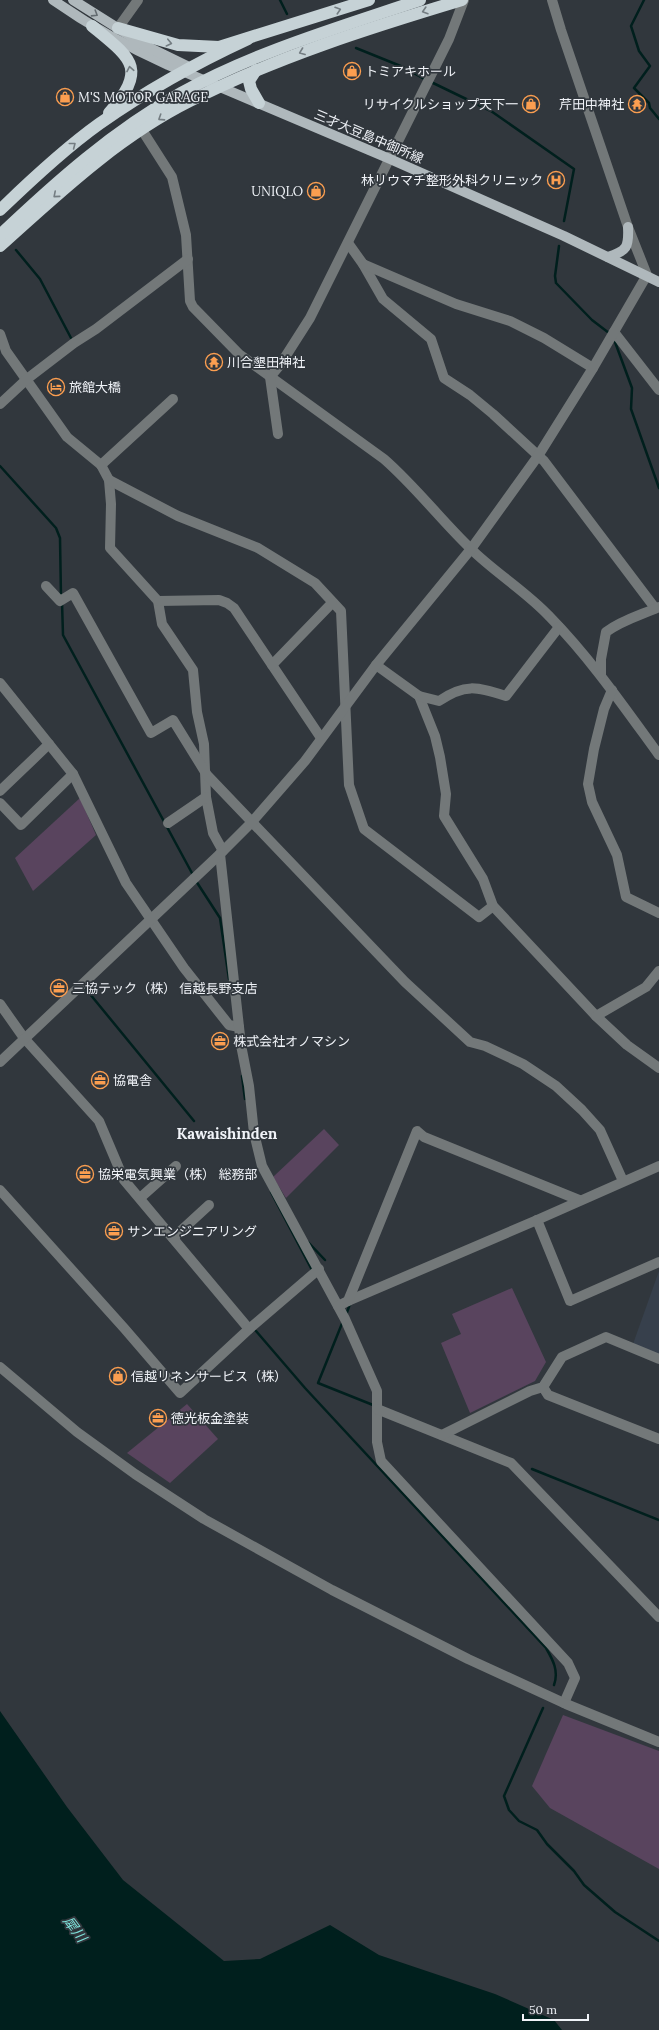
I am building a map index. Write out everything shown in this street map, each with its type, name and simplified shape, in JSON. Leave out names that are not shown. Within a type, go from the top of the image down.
[{"type":"highway","points":[[118,28],[178,45],[219,47],[369,0]]},
{"type":"highway","points":[[0,224],[43,184],[88,147],[122,122],[178,88],[223,66],[272,46],[345,19],[406,0]]},
{"type":"highway","points":[[0,235],[48,189],[92,152],[126,127],[181,93],[274,51],[420,0]]},
{"type":"highway","points":[[0,246],[79,176],[142,130],[189,101],[256,70],[343,36],[463,0]]},
{"type":"highway","points":[[92,26],[124,52],[130,65],[132,79],[124,94],[98,124]]},
{"type":"highway","points":[[0,210],[62,153],[98,124],[160,85],[248,39]]},
{"type":"highway","points":[[256,70],[249,81],[251,89],[259,103]]},
{"type":"main road","name":"三才大豆島中御所線","points":[[53,0],[92,26],[139,52],[187,70]]},
{"type":"main road","name":"三才大豆島中御所線","points":[[73,0],[146,46],[220,87],[390,159],[608,257],[659,282]]},
{"type":"main road","points":[[608,257],[625,249],[629,242],[628,227]]},
{"type":"street","points":[[118,28],[138,0]]},
{"type":"street","points":[[278,434],[270,377],[280,365],[310,318],[449,39],[463,0]]},
{"type":"street","points":[[0,1062],[251,823],[286,784],[376,665],[471,549],[538,456],[593,368],[647,275],[628,227],[552,0]]},
{"type":"street","points":[[142,130],[172,177],[186,235],[190,301],[193,308],[239,354],[384,459],[403,476],[471,549],[515,585],[559,627],[601,674],[659,754]]},
{"type":"street","points":[[348,243],[383,299],[431,339],[444,378],[470,395],[493,414],[538,456],[569,493],[657,608],[630,620],[618,622],[606,632],[601,659],[601,674]]},
{"type":"street","points":[[0,404],[27,379],[188,260]]},
{"type":"street","points":[[362,264],[456,304],[510,321],[544,338],[593,368]]},
{"type":"street","points":[[614,332],[659,390]]},
{"type":"street","points":[[0,334],[6,351],[67,437],[101,465],[109,480],[111,504],[110,548],[158,602],[162,624],[193,670],[197,712],[204,744],[206,797],[213,833],[221,852],[239,1028],[249,1086],[254,1132],[262,1166],[319,1269],[342,1314],[377,1391],[376,1420],[378,1463],[568,1663],[575,1678],[564,1703]]},
{"type":"street","points":[[101,465],[173,399]]},
{"type":"street","points":[[109,480],[178,516],[258,548],[315,583],[341,611],[349,785],[364,828],[479,917],[493,906]]},
{"type":"street","points":[[46,586],[62,600],[73,593],[151,733],[173,720],[206,775],[405,982],[470,1042],[485,1046],[523,1064],[556,1086],[582,1110],[600,1130],[623,1181]]},
{"type":"street","points":[[158,602],[219,600],[228,603],[234,608],[321,738]]},
{"type":"street","points":[[272,665],[332,603]]},
{"type":"street","points":[[376,665],[419,696],[439,701],[453,691],[464,689],[484,689],[506,696],[559,627]]},
{"type":"street","points":[[0,683],[73,774],[126,883],[184,968],[229,1025],[239,1028]]},
{"type":"street","points":[[612,690],[598,736],[588,784],[592,802],[617,855],[626,897],[659,913]]},
{"type":"street","points":[[419,696],[435,736],[440,757],[446,794],[444,816],[483,879],[493,906],[596,1016],[627,1045],[659,1068]]},
{"type":"street","points":[[0,791],[49,744]]},
{"type":"street","points":[[0,803],[21,825],[73,774]]},
{"type":"street","points":[[168,823],[206,797]]},
{"type":"street","points":[[596,1016],[646,987],[659,971]]},
{"type":"street","points":[[0,1004],[24,1038],[99,1121],[124,1180],[249,1329]]},
{"type":"street","points":[[342,1314],[417,1131],[424,1137],[579,1200]]},
{"type":"street","points":[[140,1198],[176,1166]]},
{"type":"street","points":[[348,1301],[538,1220],[579,1200],[659,1166]]},
{"type":"street","points":[[0,1190],[124,1328],[180,1393],[249,1329],[319,1269]]},
{"type":"street","points":[[173,1238],[206,1207]]},
{"type":"street","points":[[538,1220],[570,1302],[659,1262]]},
{"type":"street","points":[[442,1435],[530,1391],[542,1388],[562,1357],[606,1337],[659,1359]]},
{"type":"street","points":[[0,1367],[77,1432],[135,1474],[204,1519],[332,1590],[468,1659],[564,1703],[659,1742]]},
{"type":"street","points":[[542,1388],[548,1395],[659,1439]]},
{"type":"street","points":[[377,1409],[511,1463],[659,1617]]},
{"type":"shaded area","points":[[80,798],[96,835],[33,891],[15,858]]},
{"type":"shaded area","points":[[324,1129],[339,1145],[286,1198],[273,1177]]},
{"type":"shaded area","points":[[659,1271],[659,1355],[633,1344]]},
{"type":"shaded area","points":[[512,1288],[546,1362],[535,1381],[470,1413],[441,1343],[461,1334],[452,1314]]},
{"type":"shaded area","points":[[187,1404],[218,1439],[170,1483],[127,1453]]},
{"type":"shaded area","points":[[563,1715],[659,1751],[659,1869],[550,1808],[532,1786]]},
{"type":"water","name":"犀川","points":[[0,1711],[67,1807],[123,1880],[224,1961],[260,1959],[330,1925],[379,1955],[495,1994],[554,2020],[562,2030],[0,2030]]},
{"type":"waterway","points":[[280,0],[287,14]]},
{"type":"waterway","points":[[644,0],[631,26],[639,51],[650,66],[634,88],[649,103],[650,108],[659,119]]},
{"type":"waterway","points":[[356,48],[403,67],[426,80]]},
{"type":"waterway","points":[[431,82],[491,111],[574,169],[564,221]]},
{"type":"waterway","points":[[559,246],[555,276],[556,283],[592,320],[609,333]]},
{"type":"waterway","points":[[16,250],[40,279],[71,338]]},
{"type":"waterway","points":[[615,342],[632,388],[631,409],[659,488]]},
{"type":"waterway","points":[[0,466],[56,528],[60,538],[61,597]]},
{"type":"waterway","points":[[62,602],[63,635],[193,875]]},
{"type":"waterway","points":[[196,881],[220,918],[229,979]]},
{"type":"waterway","points":[[86,987],[85,988],[194,1121]]},
{"type":"waterway","points":[[242,1076],[245,1099]]},
{"type":"waterway","points":[[271,1192],[312,1270]]},
{"type":"waterway","points":[[308,1242],[325,1260]]},
{"type":"waterway","points":[[346,1315],[350,1304]]},
{"type":"waterway","points":[[343,1321],[318,1383],[373,1405]]},
{"type":"waterway","points":[[256,1331],[305,1388],[546,1648],[556,1670],[554,1685]]},
{"type":"waterway","points":[[532,1469],[659,1520]]},
{"type":"waterway","points":[[543,1708],[504,1796],[509,1810],[519,1821],[537,1830],[547,1844],[574,1871],[584,1885],[615,1912],[659,1941]]},
{"type":"place","name":"トミアキホール","points":[[352,71]]},
{"type":"place","name":"M'S MOTOR GARAGE","points":[[65,97]]},
{"type":"place","name":"リサイクルショップ天下一","points":[[531,104]]},
{"type":"place","name":"芹田中神社","points":[[637,104]]},
{"type":"place","name":"林リウマチ整形外科クリニック","points":[[556,180]]},
{"type":"place","name":"UNIQLO","points":[[316,191]]},
{"type":"place","name":"川合墾田神社","points":[[214,362]]},
{"type":"place","name":"旅館大橋","points":[[56,387]]},
{"type":"place","name":"三協テック（株） 信越長野支店","points":[[59,988]]},
{"type":"place","name":"株式会社オノマシン","points":[[220,1041]]},
{"type":"place","name":"協電舎","points":[[100,1080]]},
{"type":"place","name":"協栄電気興業（株） 総務部","points":[[85,1174]]},
{"type":"place","name":"サンエンジニアリング","points":[[114,1231]]},
{"type":"place","name":"信越リネンサービス（株）","points":[[118,1376]]},
{"type":"place","name":"徳光板金塗装","points":[[158,1418]]},
{"type":"district","name":"Kawaishinden","points":[[227,1134]]}]
